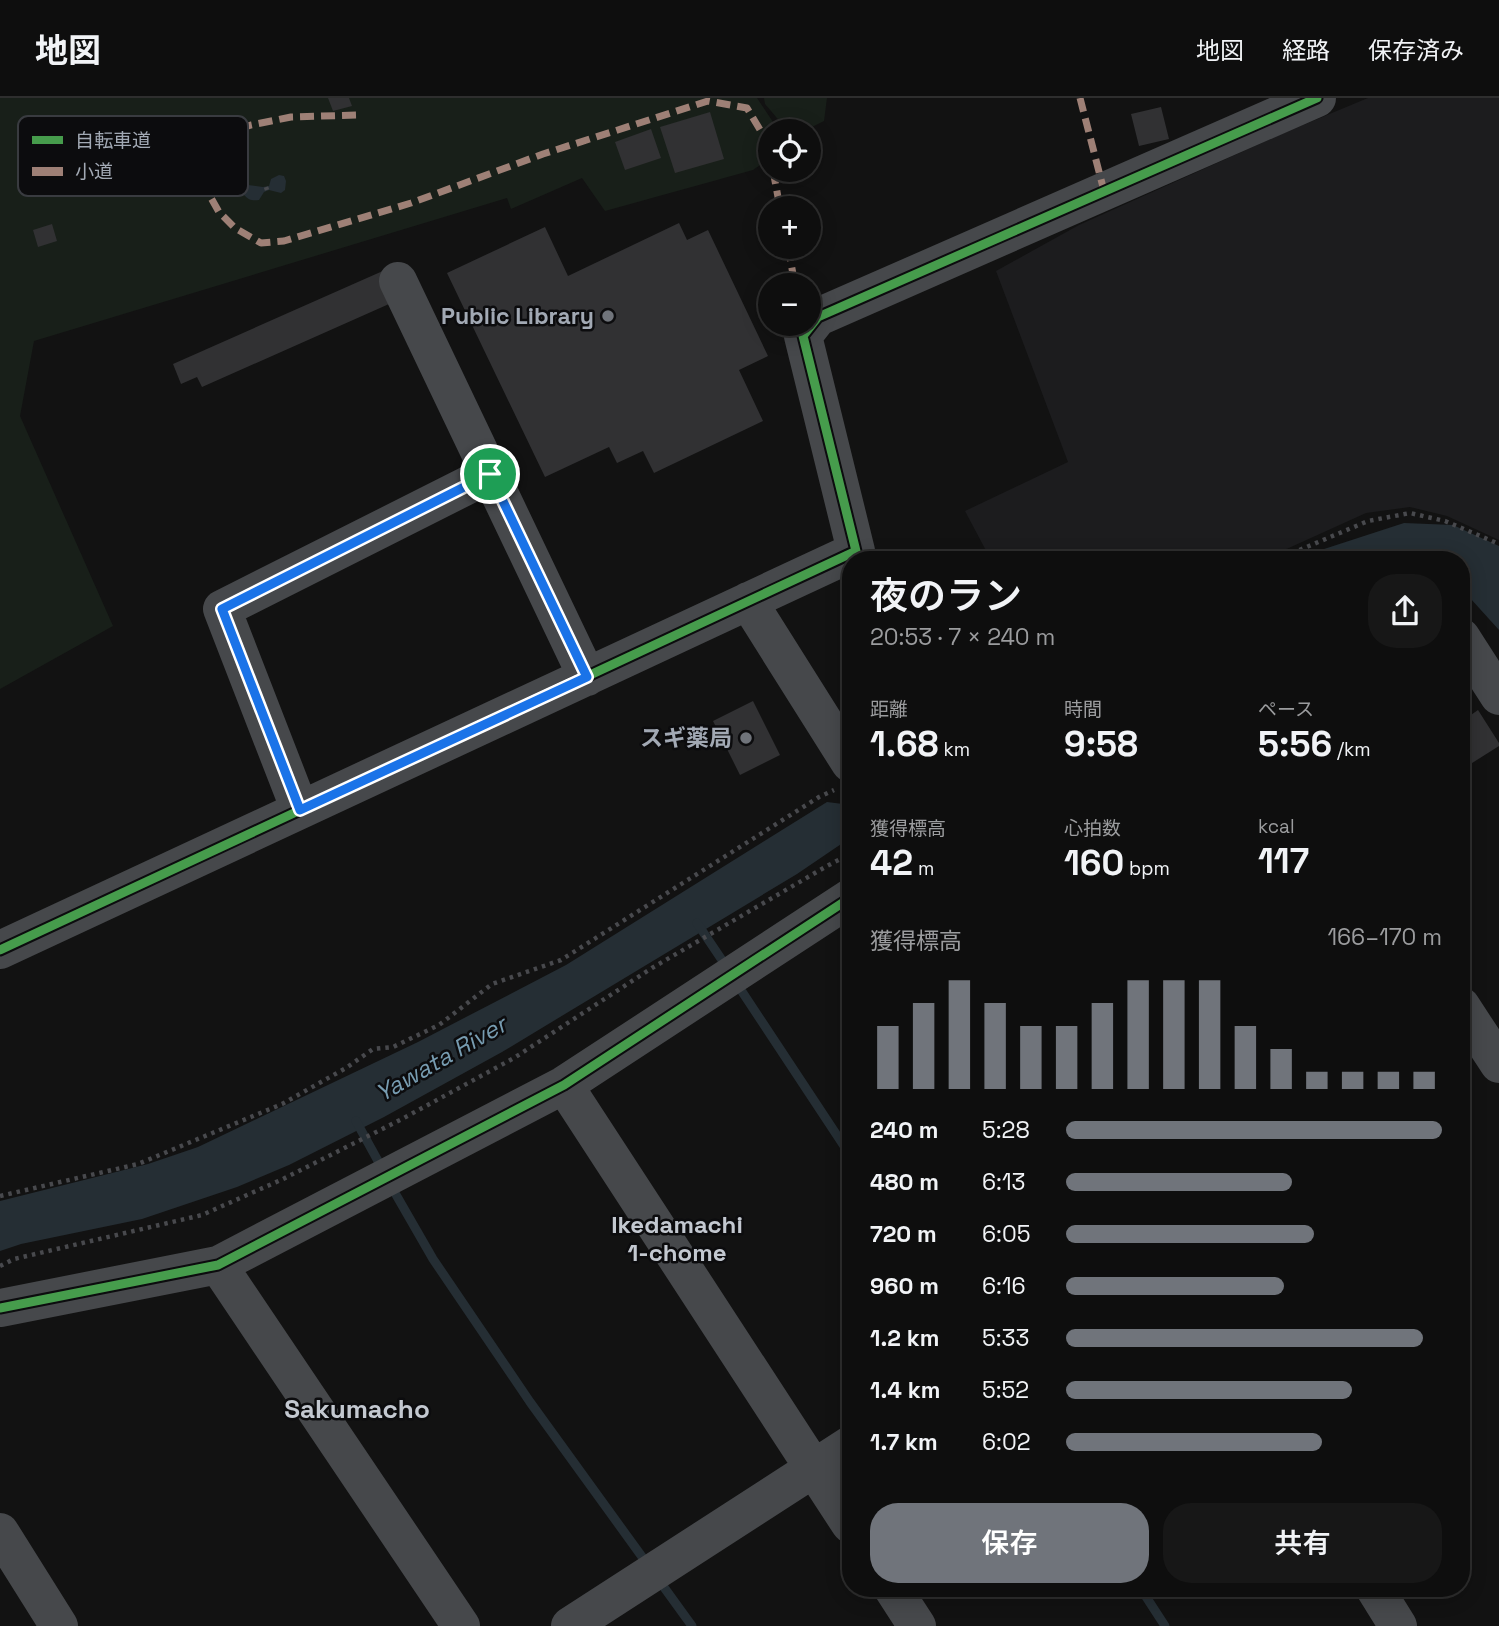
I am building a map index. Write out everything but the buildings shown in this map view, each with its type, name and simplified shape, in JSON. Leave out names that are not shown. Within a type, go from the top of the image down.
[{"type":"street","points":[[856,551],[803,336],[818,317],[1317,98]]},
{"type":"street","points":[[398,281],[587,677]]},
{"type":"street","points":[[300,810],[222,609],[490,474]]},
{"type":"street","points":[[0,950],[842,557]]},
{"type":"street","points":[[748,601],[842,770]]},
{"type":"street","points":[[1470,651],[1499,696]]},
{"type":"street","points":[[0,1308],[218,1265],[564,1085],[842,903]]},
{"type":"street","points":[[1470,1021],[1485,1046]]},
{"type":"street","points":[[564,1085],[842,1512]]},
{"type":"street","points":[[218,1265],[461,1626]]},
{"type":"street","points":[[570,1626],[842,1450]]},
{"type":"street","points":[[0,1532],[60,1626]]},
{"type":"street","points":[[898,1597],[917,1626]]},
{"type":"street","points":[[1379,1597],[1398,1626]]},
{"type":"path","points":[[1297,551],[1368,520],[1410,513],[1446,520],[1499,544]]},
{"type":"path","points":[[0,1196],[138,1164],[282,1104],[346,1068],[373,1049],[393,1047],[439,1025],[492,984],[561,960],[819,797],[842,778]]},
{"type":"path","points":[[0,1266],[14,1259],[202,1215],[283,1179],[514,1058],[652,968],[842,859]]},
{"type":"shaded area","points":[[0,98],[757,98],[771,119],[758,119],[758,166],[753,170],[605,211],[582,178],[511,209],[507,198],[34,341],[20,416],[113,626],[0,689]]},
{"type":"shaded area","points":[[764,98],[827,98],[824,121],[821,122],[821,119],[778,119],[765,104]]},
{"type":"shaded area","points":[[1368,98],[1499,98],[1499,540],[1447,516],[1410,507],[1366,513],[1282,551],[986,551],[965,511],[1068,462],[996,271],[1079,225]]},
{"type":"water","points":[[284,176],[285,190],[281,193],[269,190],[264,192],[259,200],[251,200],[245,196],[248,196],[248,185],[269,186],[271,179]]},
{"type":"water","points":[[1404,523],[1453,525],[1499,546],[1499,630],[1470,598],[1470,551],[1318,551]]},
{"type":"water","name":"Yawata River","points":[[827,802],[842,804],[842,843],[797,874],[502,1052],[384,1117],[289,1165],[237,1187],[142,1219],[21,1244],[0,1251],[0,1201],[148,1164],[198,1147],[418,1042],[566,965]]},
{"type":"waterway","points":[[697,923],[728,969]]},
{"type":"waterway","points":[[737,984],[842,1143]]},
{"type":"waterway","points":[[356,1121],[383,1170]]},
{"type":"waterway","points":[[391,1186],[433,1259],[530,1402],[648,1565]]},
{"type":"waterway","points":[[658,1579],[692,1626]]},
{"type":"waterway","points":[[1146,1597],[1165,1626]]},
{"type":"marked path","points":[[1080,98],[1104,191]]},
{"type":"marked path","points":[[210,196],[219,212],[235,228],[261,243],[284,241],[411,203],[543,154],[708,101],[747,108],[758,126]]},
{"type":"marked path","points":[[248,126],[291,117],[356,115]]},
{"type":"marked path","points":[[775,182],[778,196]]},
{"type":"marked path","points":[[790,259],[793,273]]},
{"type":"cycle path","points":[[856,551],[803,336],[818,317],[1317,98]]},
{"type":"cycle path","points":[[0,950],[842,558]]},
{"type":"cycle path","points":[[0,1308],[218,1265],[564,1085],[842,903]]},
{"type":"place","name":"Public Library","points":[[608,316]]},
{"type":"place","name":"スギ薬局","points":[[746,738]]},
{"type":"district","name":"Ikedamachi 1-chome","points":[[677,1239]]},
{"type":"district","name":"Sakumacho","points":[[357,1409]]},
{"type":"route","points":[[490,474],[587,677],[300,810],[222,609],[490,474]]}]
